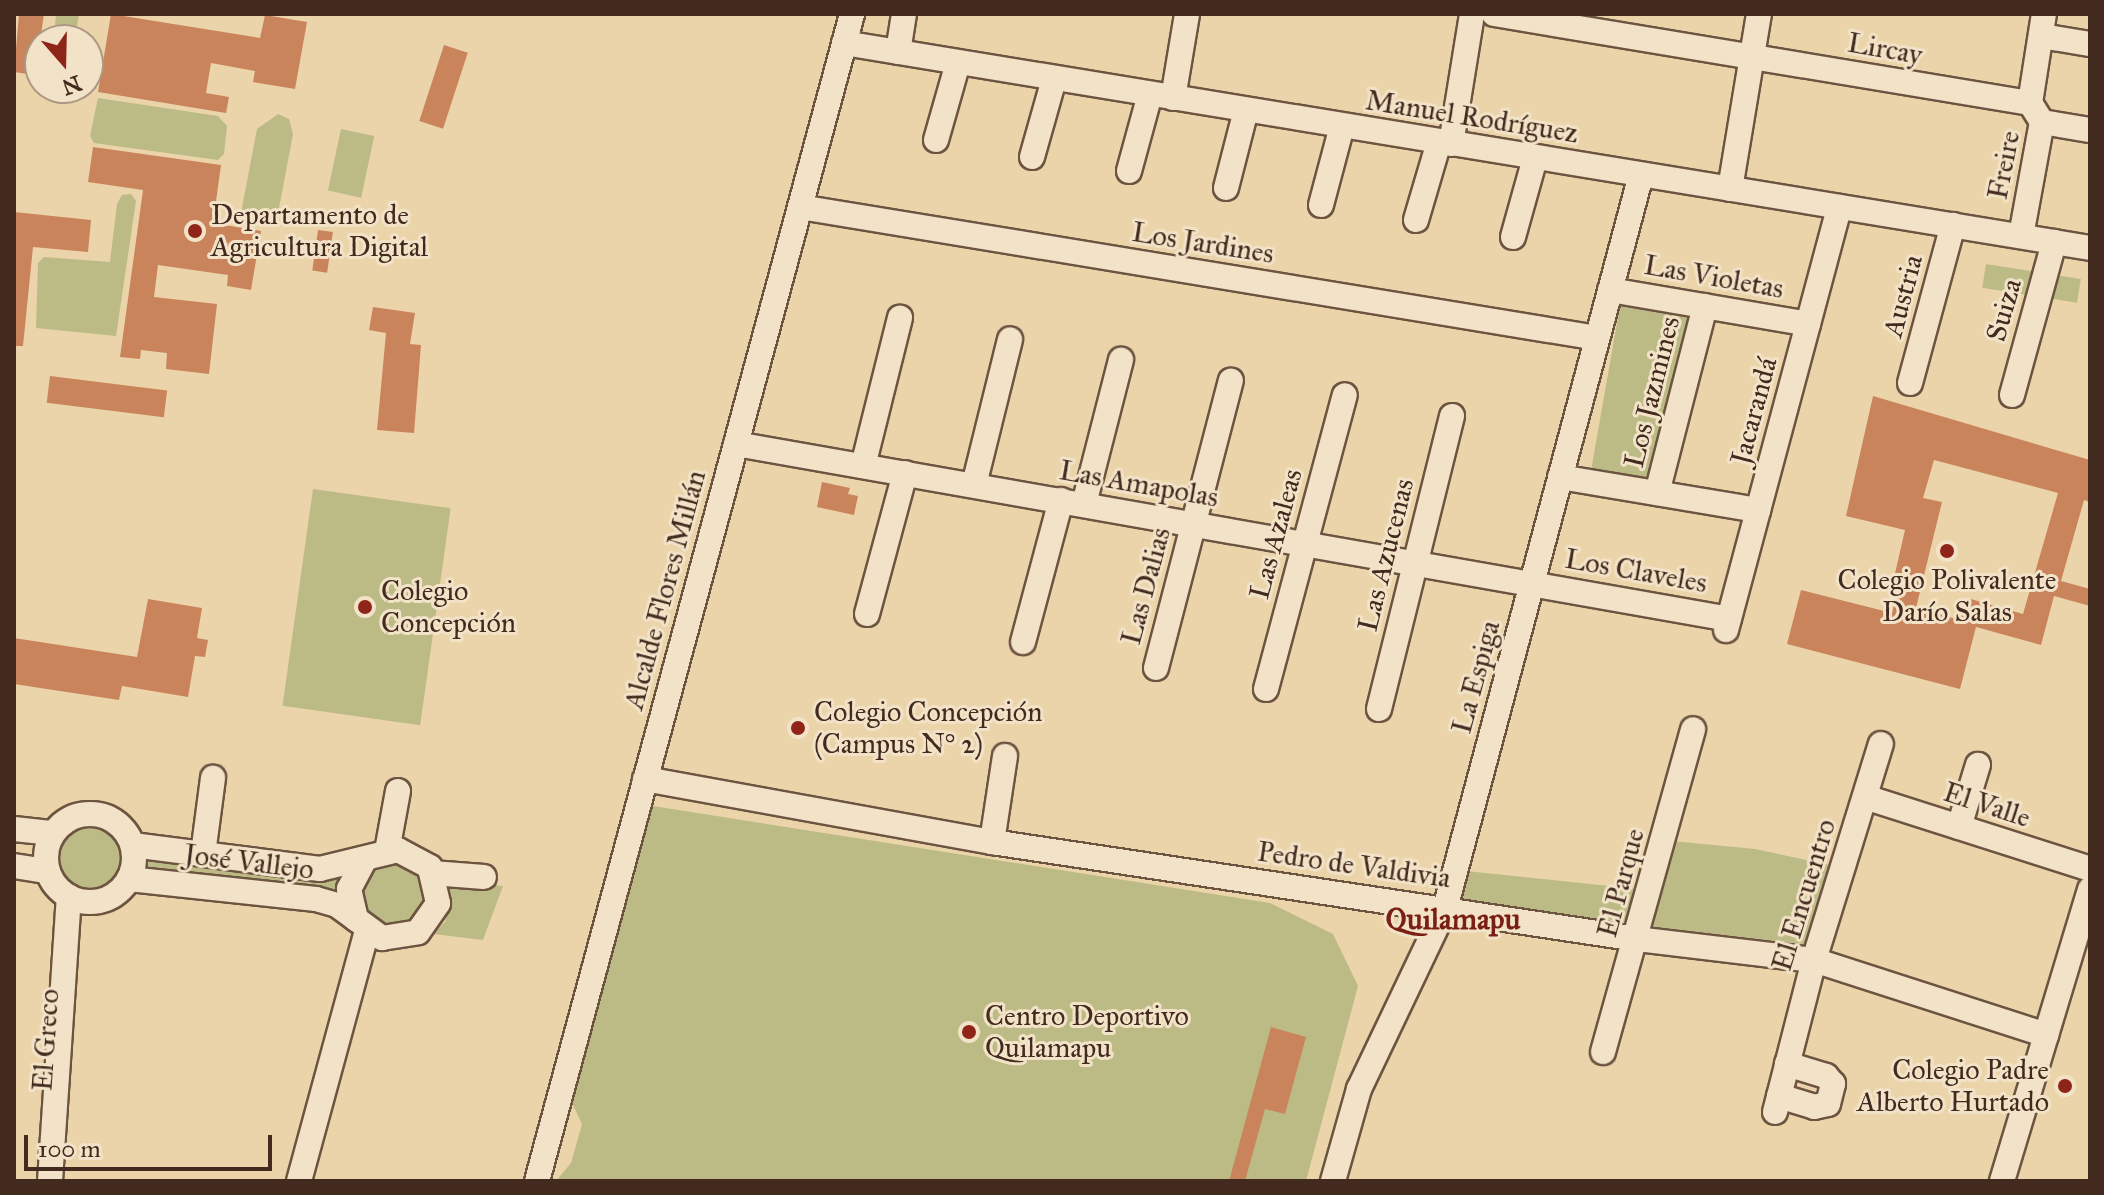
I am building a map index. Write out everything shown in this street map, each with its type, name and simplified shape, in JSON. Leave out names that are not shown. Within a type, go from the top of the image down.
[{"type":"street","name":"Alcalde Flores Millán","points":[[537,1181],[852,14]]},
{"type":"street","points":[[898,52],[904,14]]},
{"type":"street","points":[[1129,171],[1161,96],[1187,14]]},
{"type":"street","points":[[1416,220],[1445,143],[1472,14]]},
{"type":"street","name":"Lircay","points":[[1494,14],[1752,57],[2036,113],[2090,130]]},
{"type":"street","points":[[1730,189],[1759,14]]},
{"type":"street","points":[[2043,25],[2090,44]]},
{"type":"street","name":"Freire","points":[[2021,236],[2043,25]]},
{"type":"street","name":"Manuel Rodríguez","points":[[844,43],[2090,248]]},
{"type":"street","points":[[936,140],[958,63]]},
{"type":"street","points":[[1032,157],[1054,79]]},
{"type":"street","points":[[1226,188],[1246,110]]},
{"type":"street","points":[[1321,205],[1342,126]]},
{"type":"street","points":[[1513,237],[1535,158]]},
{"type":"street","name":"La Espiga","points":[[1333,1181],[1359,1089],[1445,909],[1641,175]]},
{"type":"street","name":"Los Jardines","points":[[800,207],[1597,338]]},
{"type":"street","name":"Jacarandá","points":[[1728,624],[1839,207]]},
{"type":"street","name":"Austria","points":[[1910,383],[1953,225]]},
{"type":"street","name":"Suiza","points":[[2012,395],[2054,242]]},
{"type":"street","name":"Las Violetas","points":[[1610,290],[1808,324]]},
{"type":"street","name":"Los Jazmines","points":[[1657,493],[1705,306]]},
{"type":"street","points":[[863,466],[900,318]]},
{"type":"street","points":[[974,485],[1010,339]]},
{"type":"street","points":[[1023,642],[1121,360]]},
{"type":"street","name":"Las Dalias","points":[[1156,668],[1231,381]]},
{"type":"street","name":"Las Azaleas","points":[[1266,689],[1345,395]]},
{"type":"street","name":"Las Azucenas","points":[[1379,709],[1452,416]]},
{"type":"street","name":"Las Amapolas","points":[[736,444],[1532,583]]},
{"type":"street","points":[[867,614],[905,473]]},
{"type":"street","points":[[1560,477],[1758,510]]},
{"type":"street","name":"Los Claveles","points":[[1532,583],[1728,624]]},
{"type":"street","name":"El Parque","points":[[1603,1052],[1637,939],[1693,729]]},
{"type":"street","name":"El Encuentro","points":[[1787,1064],[1826,1076],[1833,1084],[1828,1104],[1814,1107],[1777,1104],[1787,1064],[1814,960],[1881,744]]},
{"type":"street","points":[[992,842],[1005,756]]},
{"type":"street","points":[[1959,827],[1978,765]]},
{"type":"street","name":"José Vallejo","points":[[203,854],[213,778]]},
{"type":"street","name":"Pedro de Valdivia","points":[[645,779],[992,842],[1637,939],[1814,960],[2046,1035]]},
{"type":"street","points":[[368,929],[400,939],[431,920],[438,903],[432,873],[416,855],[387,851],[398,791]]},
{"type":"street","name":"El Valle","points":[[1865,797],[2090,869]]},
{"type":"street","points":[[14,866],[47,871],[77,899],[110,897],[129,879],[133,845],[118,824],[94,814],[78,815],[53,833],[46,852],[47,871]]},
{"type":"street","points":[[14,829],[53,833]]},
{"type":"street","name":"José Vallejo","points":[[133,845],[320,869],[364,861],[387,851]]},
{"type":"street","name":"José Vallejo","points":[[364,861],[349,889],[368,929]]},
{"type":"street","points":[[432,873],[484,877]]},
{"type":"street","name":"José Vallejo","points":[[129,879],[316,899],[368,929]]},
{"type":"street","points":[[2002,1181],[2090,889]]},
{"type":"street","name":"El Greco","points":[[50,1181],[77,899]]},
{"type":"street","name":"El Greco","points":[[67,1181],[77,899]]},
{"type":"street","points":[[299,1181],[368,929]]},
{"type":"street","points":[[314,1181],[368,929]]},
{"type":"shaded area","points":[[56,14],[79,14],[77,24],[55,24]]},
{"type":"shaded area","points":[[104,99],[218,116],[227,126],[224,154],[218,160],[94,143],[90,136],[97,104],[104,104]]},
{"type":"shaded area","points":[[278,114],[289,119],[293,134],[276,224],[240,218],[257,129]]},
{"type":"shaded area","points":[[341,129],[374,136],[361,198],[328,191]]},
{"type":"shaded area","points":[[131,194],[136,201],[116,336],[36,328],[38,263],[44,257],[110,262],[117,204],[122,195]]},
{"type":"shaded area","points":[[1986,264],[2081,279],[2077,303],[1982,288]]},
{"type":"shaded area","points":[[1620,306],[1697,320],[1667,488],[1590,474]]},
{"type":"shaded area","name":"Colegio Concepción","points":[[313,489],[451,508],[420,725],[283,706]]},
{"type":"shaded area","name":"Centro Deportivo Quilamapu","points":[[653,806],[1270,903],[1333,934],[1358,986],[1306,1181],[556,1181],[571,1163],[582,1124],[572,1103]]},
{"type":"shaded area","points":[[89,817],[104,820],[117,829],[126,842],[129,857],[126,872],[117,885],[104,894],[89,897],[74,894],[61,885],[52,872],[49,857],[52,842],[61,829],[74,820]]},
{"type":"shaded area","points":[[1672,841],[1755,849],[1835,866],[1811,945],[1648,926]]},
{"type":"shaded area","points":[[135,851],[356,870],[354,896],[133,877]]},
{"type":"shaded area","points":[[398,855],[433,886],[414,929],[367,925],[357,879],[367,866]]},
{"type":"shaded area","points":[[1466,871],[1633,889],[1630,922],[1462,905]]},
{"type":"shaded area","points":[[446,880],[503,886],[483,940],[433,934],[445,922],[450,904]]},
{"type":"building","points":[[19,14],[44,14],[43,24],[24,24],[24,73],[14,72]]},
{"type":"building","points":[[111,14],[260,38],[265,15],[307,22],[295,89],[253,82],[255,71],[211,63],[206,93],[229,97],[226,113],[104,93],[104,56]]},
{"type":"building","points":[[444,45],[468,53],[443,129],[419,121]]},
{"type":"building","points":[[93,147],[221,165],[213,223],[261,231],[251,290],[227,286],[228,275],[158,265],[154,297],[217,304],[209,374],[166,369],[167,353],[141,350],[140,359],[120,357],[143,190],[88,182]]},
{"type":"building","points":[[14,212],[91,220],[88,252],[33,247],[23,346],[14,346]]},
{"type":"building","points":[[318,230],[333,232],[327,273],[312,271]]},
{"type":"building","points":[[373,307],[415,313],[410,344],[421,345],[414,433],[377,430],[386,333],[369,330]]},
{"type":"building","points":[[50,376],[167,390],[164,417],[47,403]]},
{"type":"building","points":[[1873,396],[2090,460],[2090,502],[2084,500],[2061,581],[2090,589],[2090,606],[2054,596],[2041,645],[1976,627],[1960,689],[1787,644],[1801,590],[1892,613],[1899,584],[1893,582],[1905,530],[1846,516]],"holes":[[[1934,460],[2058,493],[2023,614],[1967,598],[1960,620],[1916,608],[1942,502],[1923,498]]]},
{"type":"building","points":[[822,482],[850,488],[848,494],[858,496],[854,515],[817,507]]},
{"type":"building","points":[[148,599],[202,608],[197,638],[208,640],[205,657],[195,656],[188,697],[122,686],[119,700],[14,684],[14,638],[137,657]]},
{"type":"building","points":[[1271,1027],[1306,1037],[1285,1114],[1265,1109],[1245,1181],[1229,1181]]},
{"type":"place","name":"Departamento de Agricultura Digital","points":[[195,231]]},
{"type":"place","name":"Colegio Polivalente Darío Salas","points":[[1947,551]]},
{"type":"place","name":"Colegio Concepción","points":[[365,607]]},
{"type":"place","name":"Colegio Concepción (Campus N° 2)","points":[[798,728]]},
{"type":"place","name":"Centro Deportivo Quilamapu","points":[[969,1032]]},
{"type":"place","name":"Colegio Padre Alberto Hurtado","points":[[2065,1086]]},
{"type":"district","name":"Quilamapu","points":[[1453,919]]}]
